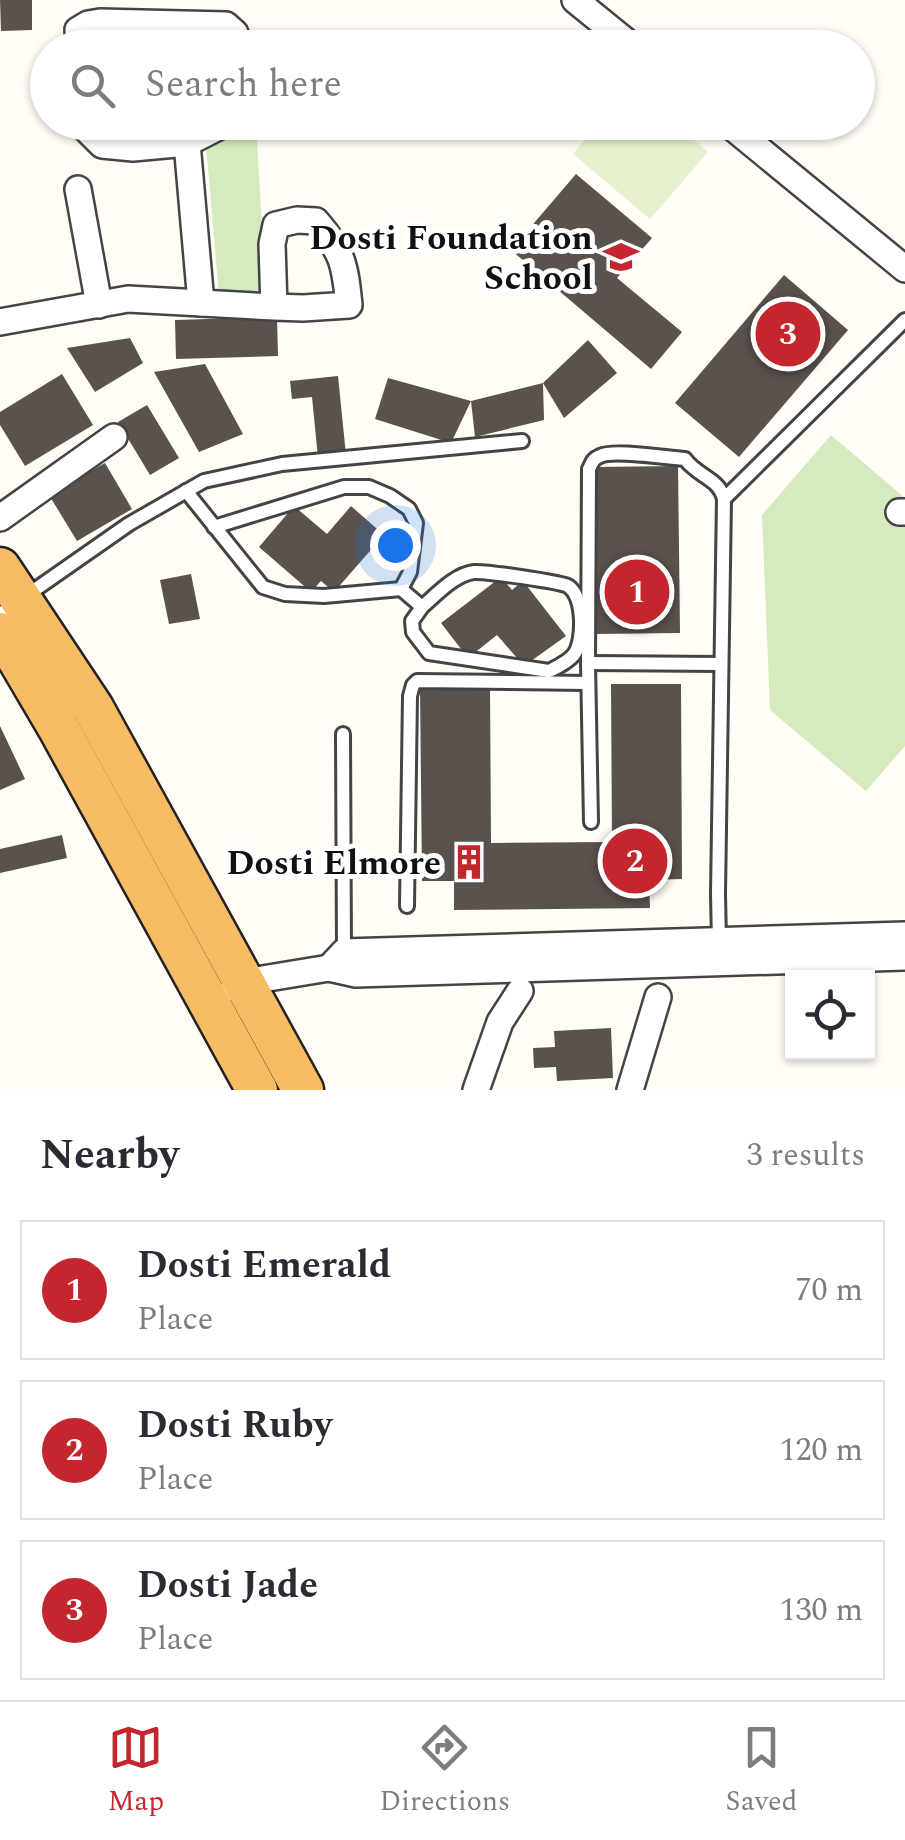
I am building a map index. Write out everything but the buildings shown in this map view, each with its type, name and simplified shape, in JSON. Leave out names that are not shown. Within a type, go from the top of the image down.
[{"type":"highway","points":[[12,624],[93,708],[303,1090]]},
{"type":"highway","points":[[12,624],[58,727],[258,1090]]},
{"type":"street","points":[[576,0],[612,30]]},
{"type":"street","points":[[78,30],[100,22],[226,25],[231,30]]},
{"type":"street","points":[[98,140],[133,148],[187,144],[194,140]]},
{"type":"street","points":[[748,140],[905,269]]},
{"type":"street","points":[[187,144],[202,304]]},
{"type":"street","points":[[78,190],[99,304]]},
{"type":"street","points":[[0,322],[128,299],[274,307]]},
{"type":"street","points":[[0,518],[114,437]]},
{"type":"street","points":[[210,1002],[244,982],[337,960],[905,935]]},
{"type":"street","points":[[337,960],[356,974],[905,958]]},
{"type":"street","points":[[476,1090],[500,1022],[520,991]]},
{"type":"street","points":[[630,1090],[658,997]]},
{"type":"lane","points":[[724,499],[905,320]]},
{"type":"lane","points":[[12,624],[129,524],[204,481],[282,464],[522,441]]},
{"type":"lane","points":[[591,822],[590,468],[594,459],[604,454],[685,459],[694,471],[719,487],[724,499],[720,942]]},
{"type":"lane","points":[[214,527],[344,487],[369,487],[409,510],[416,523],[410,572],[401,589]]},
{"type":"lane","points":[[186,491],[263,587],[285,594],[324,596],[401,589],[422,607]]},
{"type":"lane","points":[[473,572],[555,581],[570,587],[577,596],[582,620],[575,652],[549,671],[429,653],[413,632],[412,621],[422,607],[452,582],[473,572]]},
{"type":"lane","points":[[588,664],[721,664]]},
{"type":"lane","points":[[406,906],[412,685],[417,681],[588,683]]},
{"type":"lane","points":[[337,960],[343,734]]},
{"type":"green space","points":[[212,140],[257,140],[266,295],[219,295],[206,144]]},
{"type":"green space","points":[[585,140],[694,140],[708,152],[650,219],[573,154]]},
{"type":"green space","points":[[831,435],[905,498],[905,746],[866,791],[770,710],[762,515]]},
{"type":"place","name":"Dosti Foundation School","points":[[621,257]]},
{"type":"place","name":"Dosti Jade","points":[[788,334]]},
{"type":"place","name":"Dosti Emerald","points":[[637,592]]},
{"type":"place","name":"Dosti Ruby","points":[[635,861]]},
{"type":"place","name":"Dosti Elmore","points":[[469,862]]}]
